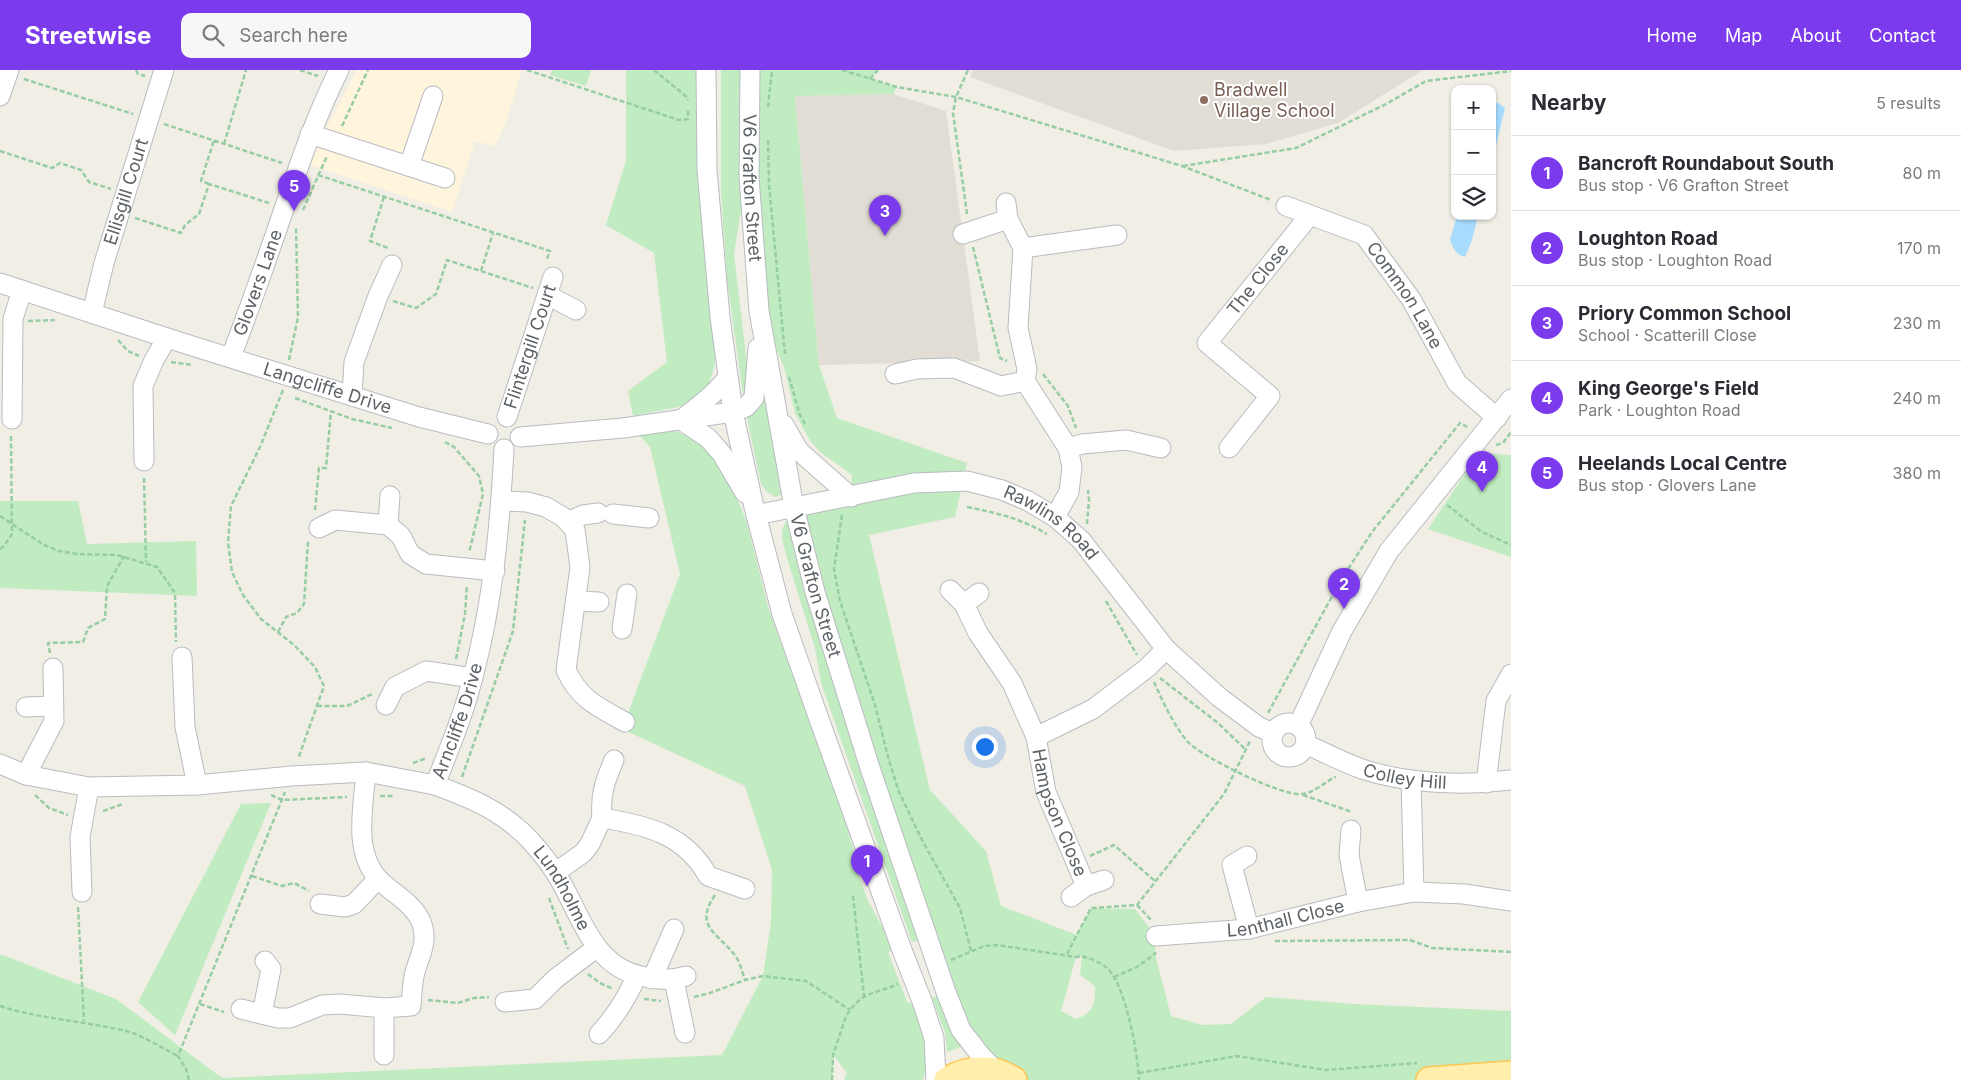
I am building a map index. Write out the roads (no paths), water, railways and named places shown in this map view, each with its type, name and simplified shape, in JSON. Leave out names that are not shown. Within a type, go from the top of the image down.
[{"type":"main road","points":[[947,1080],[963,1072],[980,1069],[1010,1077]]},
{"type":"main road","points":[[1426,1071],[1511,1074]]},
{"type":"street","points":[[0,96],[9,70]]},
{"type":"street","name":"Ellisgill Court","points":[[92,313],[104,263],[164,70]]},
{"type":"street","name":"Glovers Lane","points":[[231,357],[296,213],[310,134],[322,102],[339,70]]},
{"type":"street","points":[[706,70],[707,170],[720,317],[733,412],[755,511],[789,632],[934,1038],[936,1080]]},
{"type":"street","name":"V6 Grafton Street","points":[[750,70],[749,177],[759,311],[794,507],[821,610],[870,768],[946,992],[961,1030],[982,1057],[1010,1077]]},
{"type":"street","points":[[409,166],[433,96]]},
{"type":"street","points":[[310,134],[445,178]]},
{"type":"street","name":"Common Lane","points":[[1286,206],[1364,235],[1411,299],[1456,383],[1506,410]]},
{"type":"street","points":[[963,234],[1007,211],[1023,248],[1018,328],[1027,370],[1025,381],[1068,448],[1072,467],[1069,492],[1055,517]]},
{"type":"street","name":"The Close","points":[[1229,448],[1270,396],[1208,343],[1310,216]]},
{"type":"street","points":[[1023,248],[1117,235]]},
{"type":"street","points":[[352,396],[354,362],[378,296],[392,265]]},
{"type":"street","name":"Flintergill Court","points":[[507,417],[548,282],[576,310]]},
{"type":"street","name":"Langcliffe Drive","points":[[0,283],[231,357],[281,385],[352,396],[419,417],[488,434]]},
{"type":"street","points":[[12,419],[13,319],[22,290]]},
{"type":"street","points":[[520,437],[624,428],[733,412],[746,407],[754,398],[758,363],[759,311]]},
{"type":"street","points":[[144,462],[143,386],[154,360],[167,338]]},
{"type":"street","points":[[895,374],[917,368],[954,368],[1001,386],[1025,381]]},
{"type":"street","points":[[681,420],[720,388],[728,376]]},
{"type":"street","points":[[1298,726],[1342,631],[1389,551],[1506,410]]},
{"type":"street","points":[[777,412],[799,452],[851,496]]},
{"type":"street","points":[[507,417],[520,428],[520,437],[514,446],[504,449],[492,443],[488,434],[489,428],[495,420],[507,417]]},
{"type":"street","points":[[681,420],[708,438],[722,454],[755,511]]},
{"type":"street","points":[[1068,448],[1082,444],[1126,440],[1161,448]]},
{"type":"street","name":"Arncliffe Drive","points":[[0,764],[26,775],[89,787],[197,785],[292,776],[366,772],[435,785],[456,732],[473,678],[487,618],[495,571],[502,501],[504,449]]},
{"type":"street","name":"Rawlins Road","points":[[755,511],[794,507],[914,483],[966,481],[1002,490],[1028,501],[1055,517],[1081,540],[1166,649],[1219,697],[1259,727],[1273,733]]},
{"type":"street","points":[[388,525],[390,496]]},
{"type":"street","points":[[502,501],[527,502],[546,507],[563,517],[575,530],[580,567],[566,670],[573,685],[589,701],[625,722]]},
{"type":"street","points":[[568,522],[583,515],[605,514],[649,518]]},
{"type":"street","points":[[316,523],[335,520],[388,525],[401,536],[410,554],[426,564],[495,571]]},
{"type":"street","name":"Hampson Close","points":[[950,590],[964,604],[978,633],[1012,683],[1036,737],[1046,792],[1075,863],[1078,892],[1104,880]]},
{"type":"street","points":[[964,604],[979,593]]},
{"type":"street","points":[[576,601],[615,601],[622,629]]},
{"type":"street","name":"Hampson Close","points":[[1036,737],[1093,709],[1147,668],[1166,649]]},
{"type":"street","points":[[182,658],[184,727],[197,785]]},
{"type":"street","points":[[26,775],[54,721],[53,668]]},
{"type":"street","points":[[386,705],[395,687],[426,671],[473,678]]},
{"type":"street","points":[[1486,783],[1496,701],[1511,674]]},
{"type":"street","points":[[26,708],[53,706]]},
{"type":"street","points":[[1286,723],[1298,726],[1304,734],[1305,744],[1299,753],[1284,756],[1278,753],[1272,744],[1273,733],[1276,728],[1286,723]]},
{"type":"street","name":"Colley Hill","points":[[1305,744],[1362,769],[1411,780],[1486,783],[1511,780]]},
{"type":"street","points":[[556,872],[583,853],[590,844],[602,818],[600,801],[614,760]]},
{"type":"street","points":[[241,1009],[278,1018],[290,1018],[322,1005],[340,1004],[384,1008],[411,1006],[415,974],[425,940],[422,923],[412,908],[377,880],[365,856],[361,838],[366,772]]},
{"type":"street","points":[[1411,780],[1414,892]]},
{"type":"street","name":"Lundholme","points":[[435,785],[473,799],[505,817],[530,840],[556,872],[575,912],[596,948],[615,966],[645,977],[680,978],[686,1033]]},
{"type":"street","points":[[82,892],[80,838],[89,787]]},
{"type":"street","points":[[602,818],[639,824],[675,839],[715,879],[745,889]]},
{"type":"street","points":[[1351,830],[1349,854],[1358,902]]},
{"type":"street","points":[[1248,856],[1232,865],[1248,929]]},
{"type":"street","points":[[320,904],[345,907],[354,904],[377,880]]},
{"type":"street","name":"Lenthall Close","points":[[1156,936],[1248,929],[1358,902],[1414,892],[1464,894],[1511,901]]},
{"type":"street","points":[[599,1034],[645,977],[674,929]]},
{"type":"street","points":[[505,1002],[535,999],[555,979],[596,948]]},
{"type":"street","points":[[262,1014],[271,969],[265,961]]},
{"type":"street","points":[[384,1008],[384,1055]]},
{"type":"water","points":[[1496,103],[1505,108],[1496,146]]},
{"type":"water","points":[[1456,220],[1477,220],[1465,257],[1457,253],[1450,240]]},
{"type":"place","name":"Bradwell Village School","points":[[1204,100]]},
{"type":"place","name":"Heelands Local Centre","points":[[294,211]]},
{"type":"place","name":"Priory Common School","points":[[885,236]]},
{"type":"place","name":"King George's Field","points":[[1482,492]]},
{"type":"place","name":"Loughton Road","points":[[1344,609]]},
{"type":"place","name":"Bancroft Roundabout South","points":[[867,886]]}]
